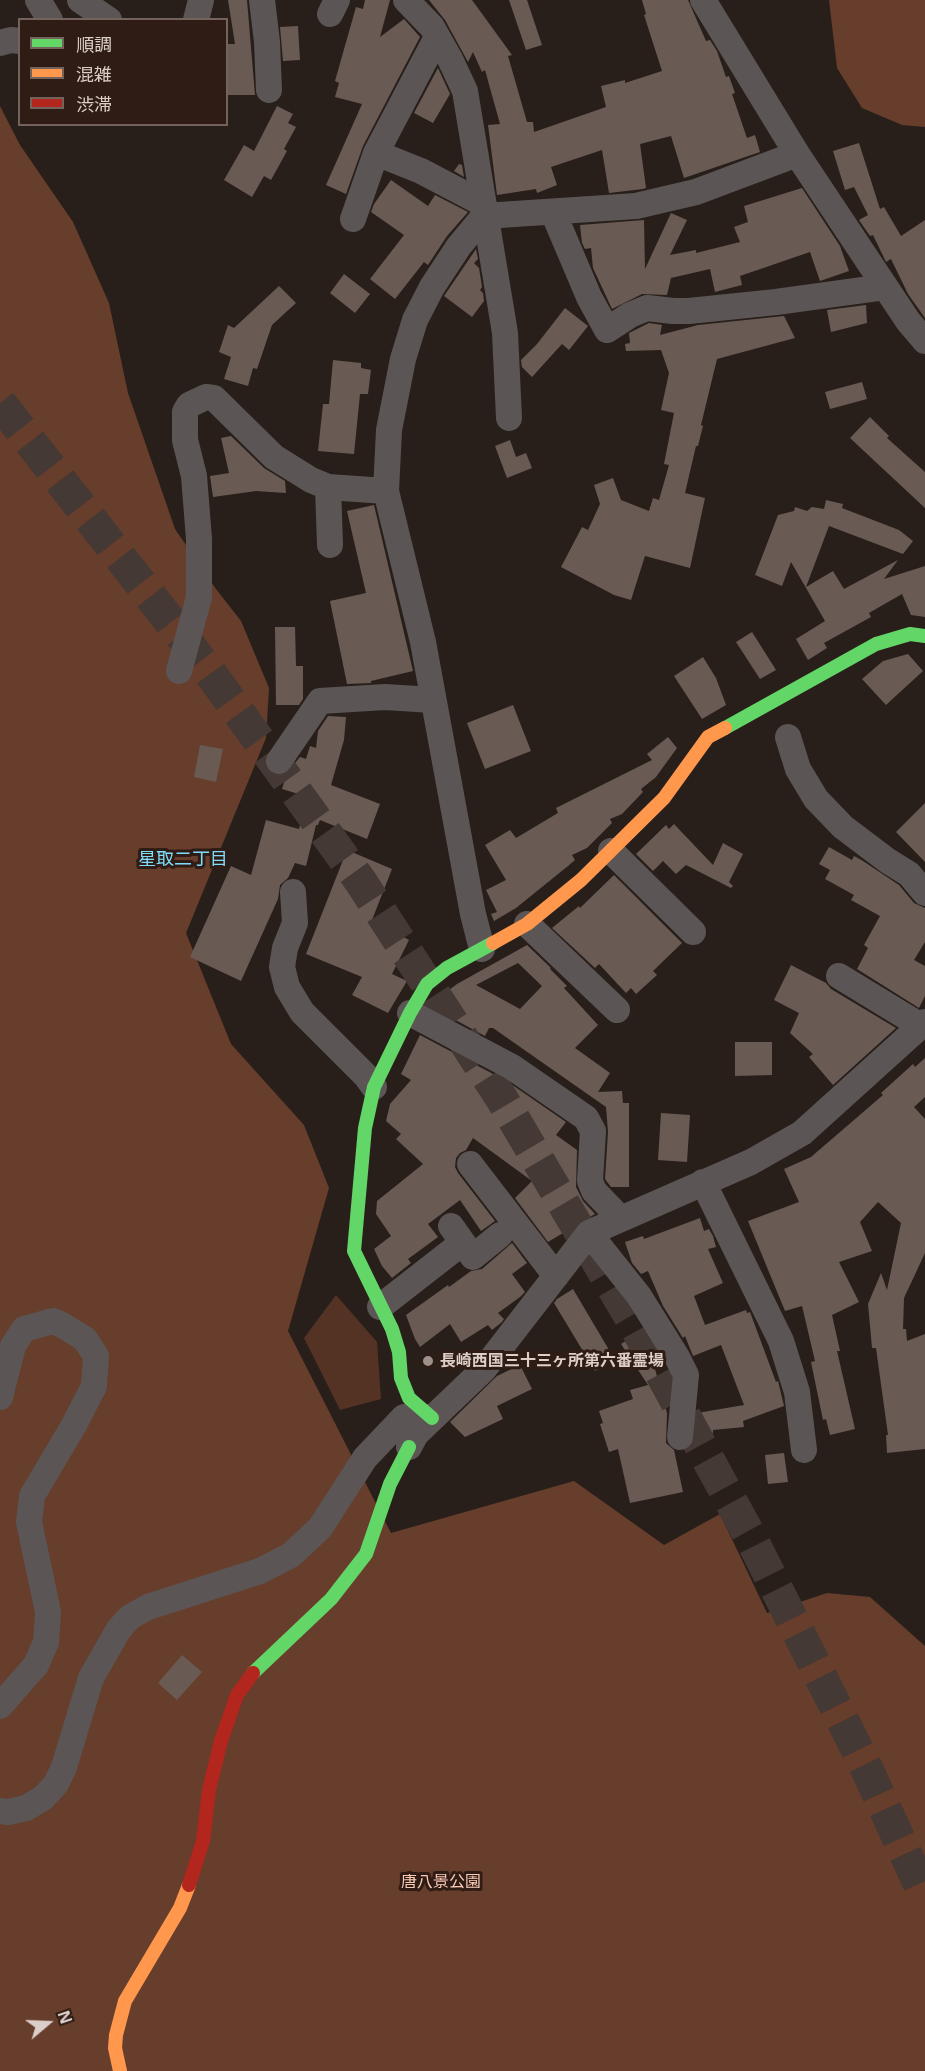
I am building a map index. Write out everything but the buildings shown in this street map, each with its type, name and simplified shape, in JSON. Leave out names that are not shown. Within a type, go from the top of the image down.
[{"type":"street","points":[[38,0],[49,18]]},
{"type":"street","points":[[80,0],[106,18]]},
{"type":"street","points":[[196,18],[201,0]]},
{"type":"street","points":[[262,0],[269,90]]},
{"type":"street","points":[[406,0],[432,27],[465,91],[505,333],[509,418]]},
{"type":"street","points":[[703,0],[797,154],[885,286],[916,317],[925,341]]},
{"type":"street","points":[[353,219],[376,153],[437,37]]},
{"type":"street","points":[[0,43],[18,41]]},
{"type":"street","points":[[376,153],[420,171],[483,209],[553,212],[636,206],[696,192],[797,154]]},
{"type":"street","points":[[482,949],[472,914],[423,642],[386,491],[389,430],[403,359],[415,320],[432,287],[483,209]]},
{"type":"street","points":[[553,212],[589,297],[607,330],[630,315],[647,308],[689,311],[776,302],[885,286]]},
{"type":"street","points":[[179,670],[200,597],[199,538],[194,477],[185,440],[185,412],[189,405],[206,397],[214,398],[274,457],[311,480],[328,487],[386,491]]},
{"type":"street","points":[[328,487],[330,545]]},
{"type":"street","points":[[432,1418],[409,1398],[401,1378],[399,1352],[392,1329],[354,1251],[365,1128],[374,1087],[410,1013],[427,984],[447,968],[527,924],[549,908],[664,798],[708,736],[876,644],[910,634],[925,636]]},
{"type":"street","points":[[279,761],[320,701],[385,697],[434,700]]},
{"type":"street","points":[[788,737],[798,769],[816,799],[843,827],[909,874],[925,893]]},
{"type":"street","points":[[611,851],[693,932]]},
{"type":"street","points":[[293,892],[295,922],[285,948],[282,967],[287,987],[302,1012],[366,1076],[374,1087]]},
{"type":"street","points":[[527,924],[617,1010]]},
{"type":"street","points":[[120,2071],[116,2035],[124,2001],[180,1908],[189,1886],[202,1841],[211,1780],[221,1741],[237,1695],[257,1667],[331,1599],[366,1554],[390,1484],[416,1434],[484,1369],[589,1233],[751,1162],[802,1133],[923,1024],[839,976]]},
{"type":"street","points":[[410,1013],[512,1067],[586,1118],[594,1131],[590,1181],[594,1191],[621,1219]]},
{"type":"street","points":[[470,1164],[556,1276]]},
{"type":"street","points":[[703,1182],[781,1341],[797,1392],[804,1450]]},
{"type":"street","points":[[589,1233],[639,1296],[686,1375],[680,1437]]},
{"type":"street","points":[[380,1307],[456,1235],[473,1257],[500,1235]]},
{"type":"street","points":[[0,1397],[13,1346],[24,1329],[53,1321],[85,1338],[96,1356],[94,1386],[32,1496],[29,1522],[48,1612],[46,1642],[36,1665],[0,1706]]},
{"type":"street","points":[[0,1811],[8,1812],[26,1808],[43,1798],[57,1784],[91,1678],[119,1629],[130,1617],[148,1607],[260,1571],[291,1555],[320,1528],[365,1458],[405,1418],[416,1415],[432,1418]]},
{"type":"shaded area","points":[[336,1295],[377,1342],[381,1399],[340,1410],[304,1338]]},
{"type":"green space","points":[[829,0],[925,0],[925,127],[902,125],[862,108],[837,68]]},
{"type":"green space","name":"唐八景公園","points":[[0,106],[20,145],[73,222],[109,303],[128,393],[175,529],[241,621],[269,688],[266,738],[186,933],[231,1044],[304,1125],[329,1188],[288,1331],[391,1533],[574,1481],[664,1545],[720,1514],[767,1613],[827,1593],[870,1597],[925,1646],[925,2071],[0,2071]]},
{"type":"tunnel","points":[[0,403],[208,670],[361,882],[502,1099],[631,1318],[752,1540],[865,1765],[925,1896]]},
{"type":"traffic: fast","points":[[725,728],[876,644],[910,634],[925,636]]},
{"type":"traffic: fast","points":[[432,1418],[409,1398],[401,1378],[399,1352],[392,1329],[354,1251],[365,1128],[374,1087],[410,1013],[427,984],[447,968],[493,943]]},
{"type":"traffic: fast","points":[[253,1673],[331,1599],[366,1554],[390,1484],[409,1447]]},
{"type":"traffic: slow","points":[[493,943],[527,924],[581,880],[664,798],[708,737],[725,728]]},
{"type":"traffic: slow","points":[[120,2071],[115,2048],[125,2001],[180,1908],[189,1885]]},
{"type":"traffic: jam","points":[[189,1885],[203,1841],[209,1790],[221,1741],[237,1695],[253,1673]]},
{"type":"place","name":"長崎西国三十三ヶ所第六番霊場","points":[[428,1361]]},
{"type":"district","name":"星取二丁目","points":[[183,860]]}]
